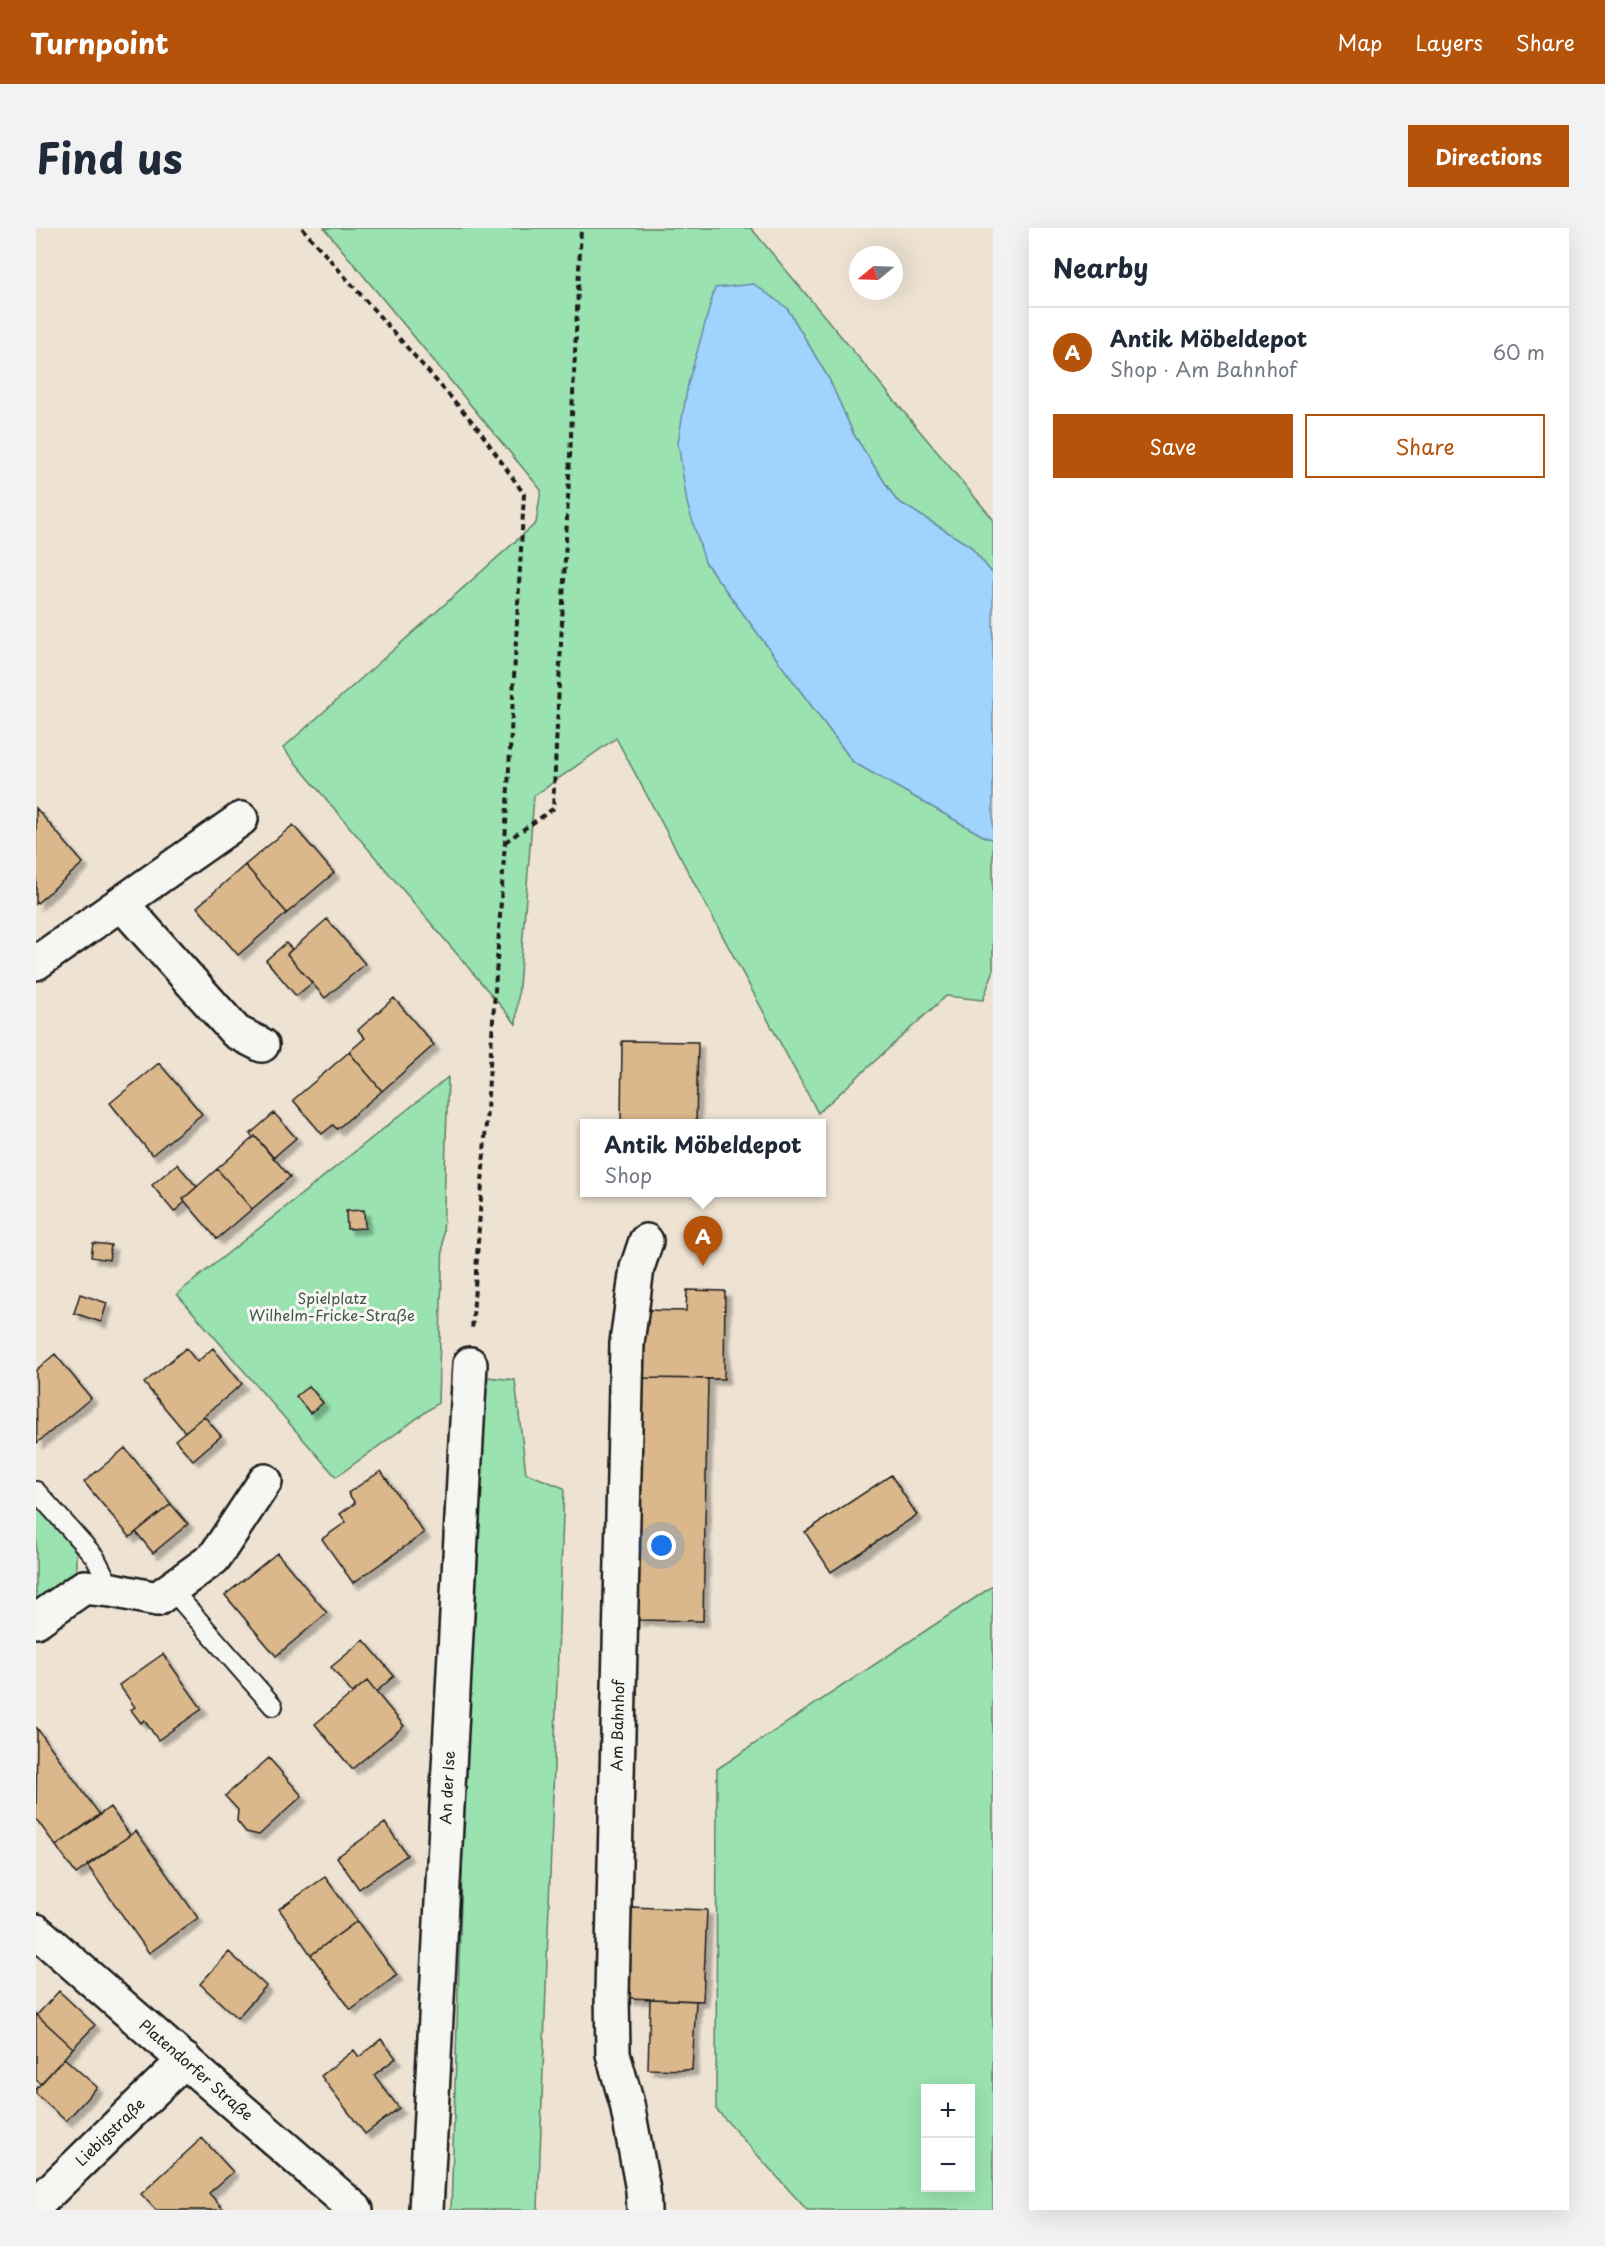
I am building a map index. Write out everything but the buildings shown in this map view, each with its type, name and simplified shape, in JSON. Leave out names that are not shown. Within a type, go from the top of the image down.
[{"type":"street","points":[[36,963],[241,819]]},
{"type":"street","points":[[121,903],[236,1032],[262,1045]]},
{"type":"street","name":"Am Bahnhof","points":[[644,2210],[643,2190],[627,2104],[613,2054],[612,1994],[627,1343],[637,1268],[646,1241]]},
{"type":"street","name":"An der Ise","points":[[426,2210],[470,1364]]},
{"type":"street","points":[[36,1621],[84,1587],[157,1599],[214,1558],[265,1481]]},
{"type":"street","name":"Platendorfer Straße","points":[[36,1931],[356,2210]]},
{"type":"street","name":"Liebigstraße","points":[[36,2205],[185,2060]]},
{"type":"lane","points":[[36,1491],[95,1557],[112,1590]]},
{"type":"lane","points":[[171,1589],[273,1706]]},
{"type":"path","points":[[302,228],[477,427],[524,494],[505,842],[470,1364]]},
{"type":"path","points":[[505,842],[554,809],[581,228]]},
{"type":"green space","points":[[324,228],[751,228],[993,519],[993,574],[970,546],[896,500],[854,435],[829,379],[787,308],[705,562],[853,762],[985,837],[993,839],[993,972],[983,1000],[946,996],[818,1113],[616,738],[534,796],[516,1024],[283,748],[536,523],[541,490]]},
{"type":"green space","name":"Spielplatz Wilhelm-Fricke-Straße","points":[[448,1077],[438,1403],[336,1477],[177,1294]]},
{"type":"green space","points":[[478,1376],[515,1380],[526,1473],[564,1488],[538,2210],[451,2210]]},
{"type":"green space","points":[[36,1502],[76,1552],[76,1573],[36,1601]]},
{"type":"green space","points":[[993,1586],[993,2210],[807,2210],[716,2109],[717,1769]]},
{"type":"water","points":[[754,284],[787,308],[829,379],[854,435],[896,500],[970,546],[993,574],[993,839],[985,837],[853,762],[705,562],[687,503],[678,442],[688,384],[715,288]]},
{"type":"place","name":"Antik Möbeldepot","points":[[703,1266]]}]
